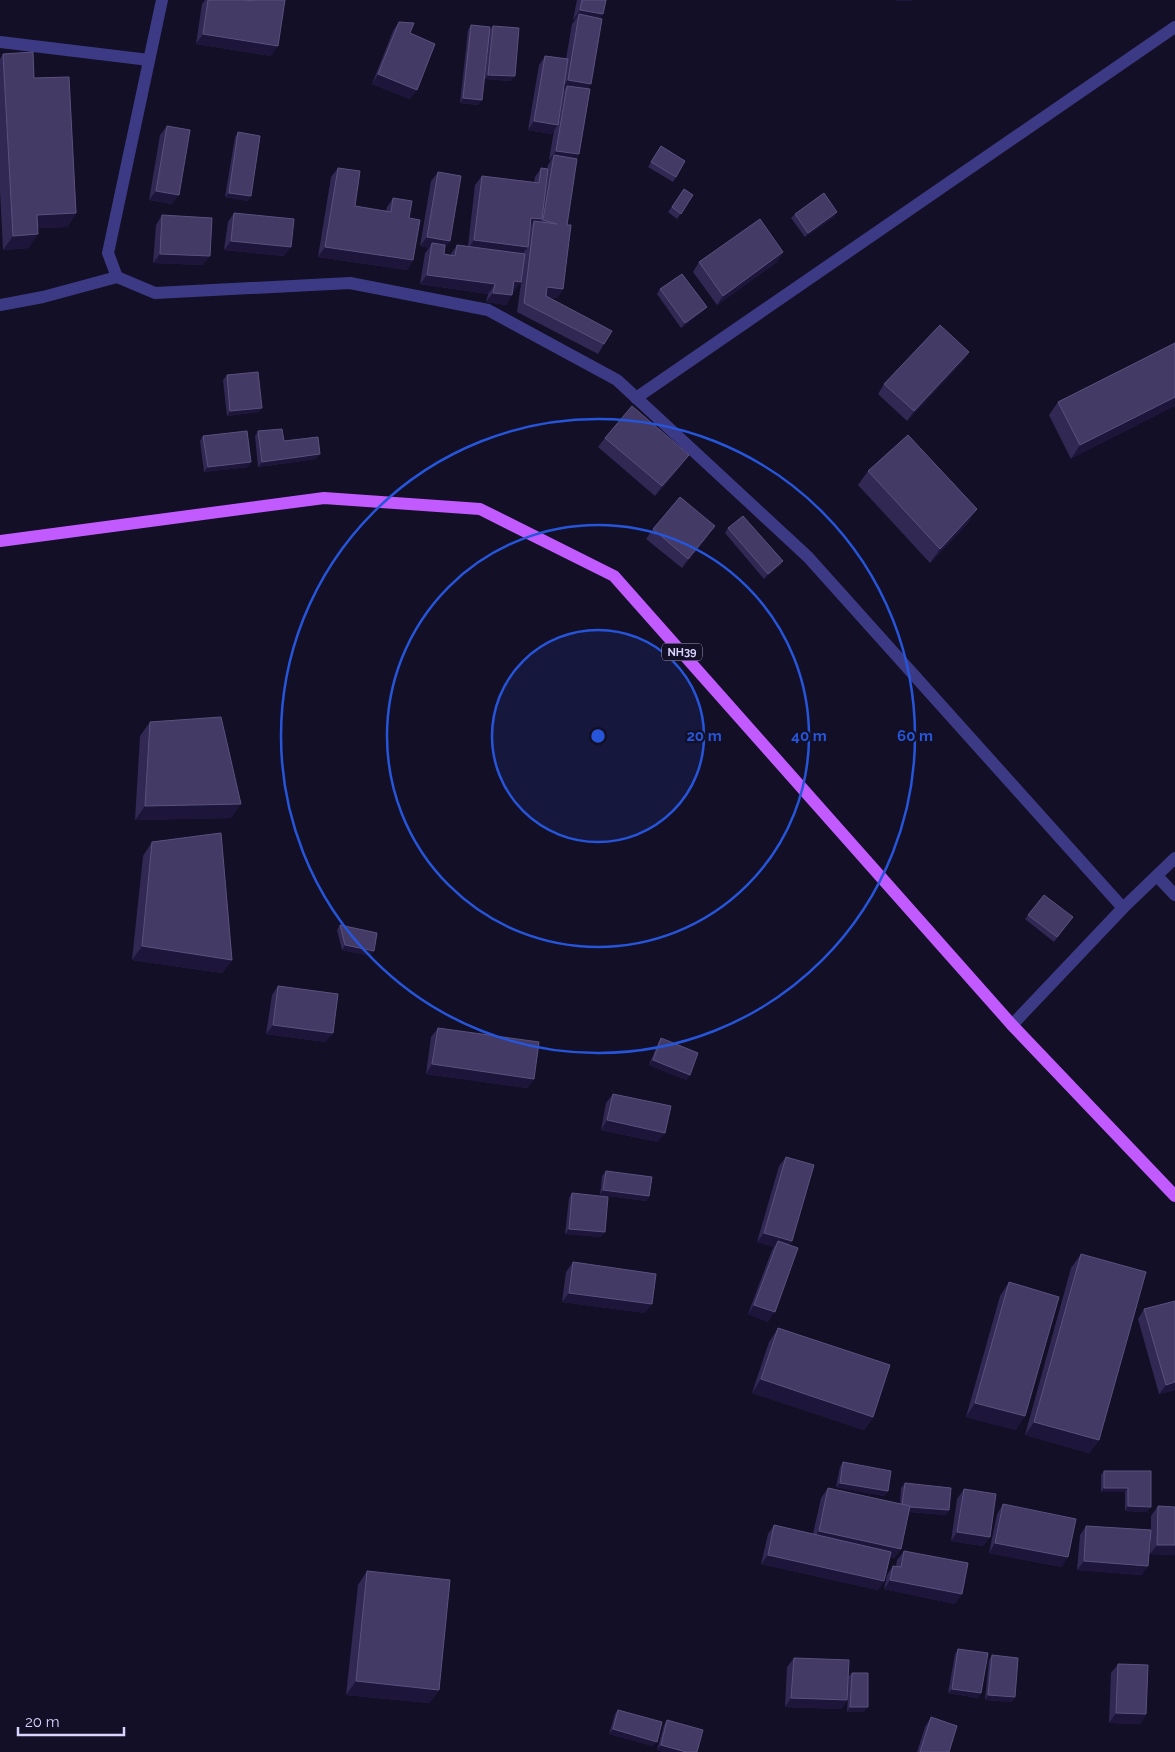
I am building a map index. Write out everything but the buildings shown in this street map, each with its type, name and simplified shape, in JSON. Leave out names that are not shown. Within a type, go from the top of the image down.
[{"type":"main road","name":"NH39","points":[[0,541],[324,498],[480,509],[614,576],[1012,1025],[1175,1196]]},
{"type":"street","points":[[117,277],[108,253],[162,0]]},
{"type":"street","points":[[636,398],[1175,27]]},
{"type":"street","points":[[0,42],[149,60]]},
{"type":"street","points":[[0,305],[43,297],[117,277],[155,293],[350,283],[488,310],[617,380],[808,557],[1123,908]]},
{"type":"street","points":[[1012,1025],[1123,908],[1175,858]]},
{"type":"street","points":[[1157,876],[1175,895]]}]
